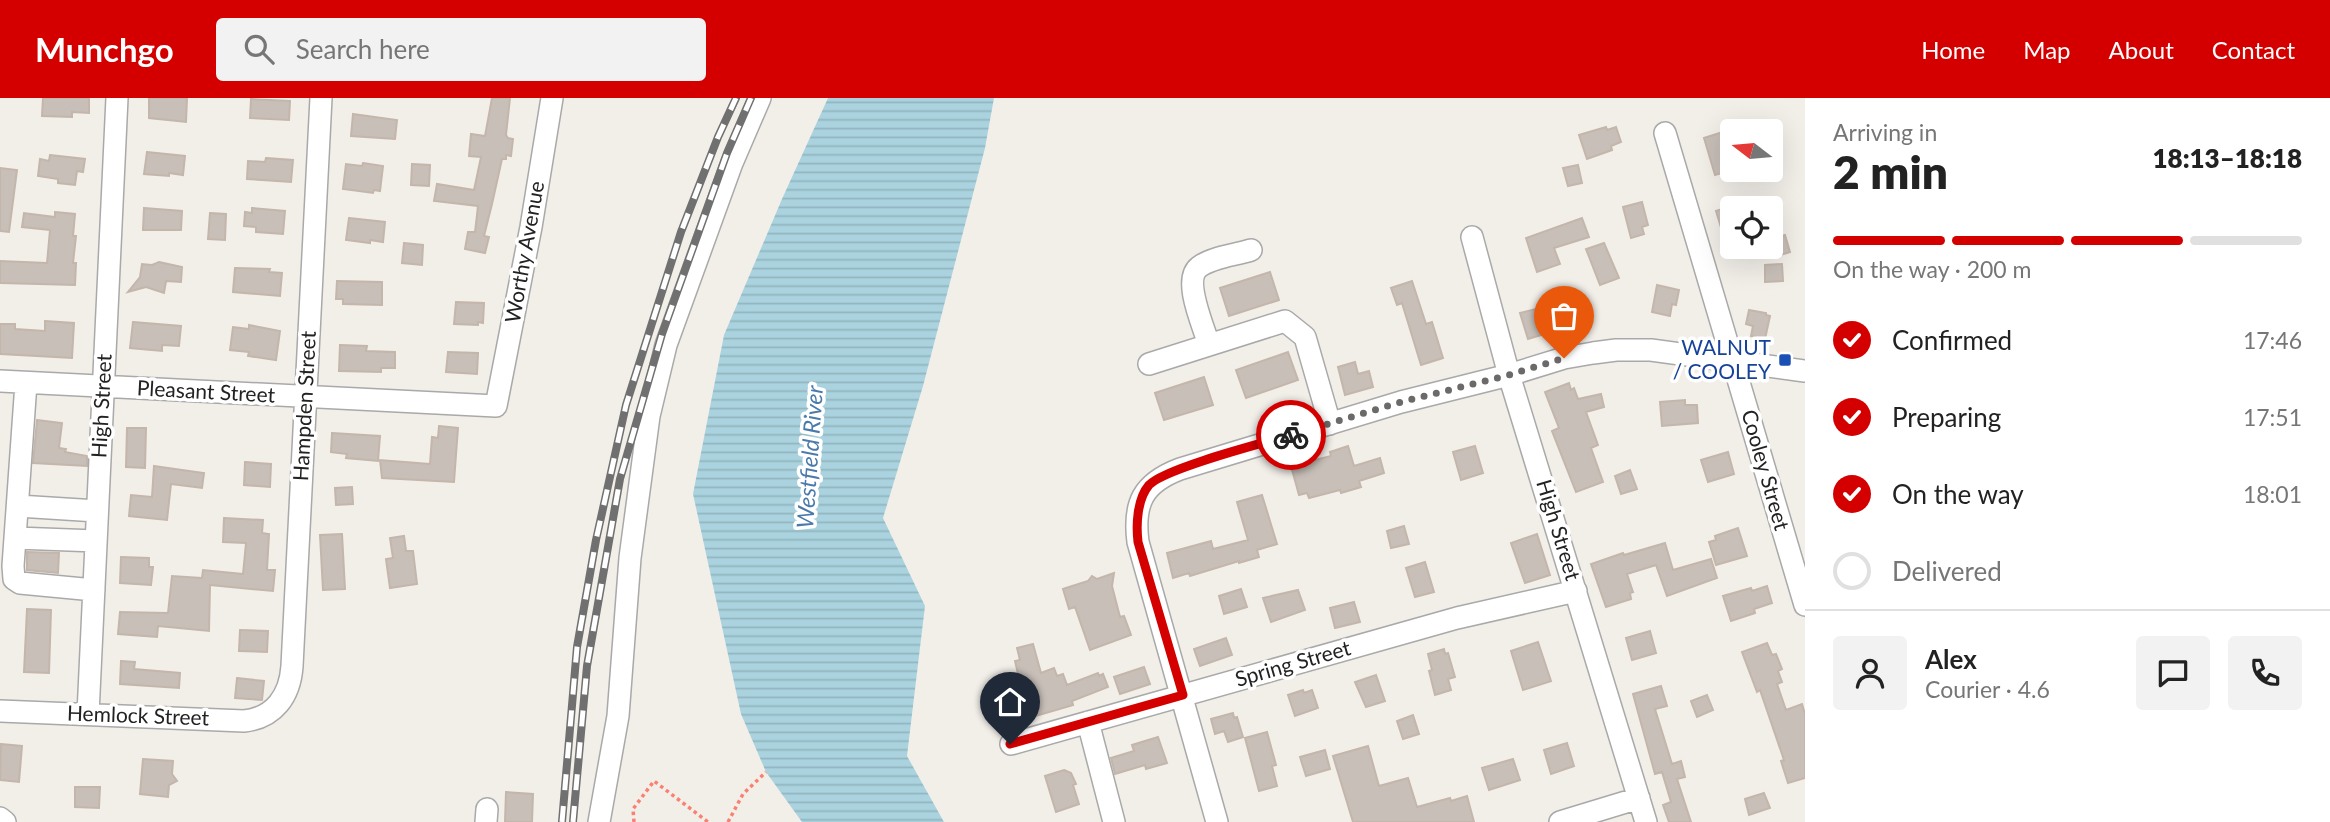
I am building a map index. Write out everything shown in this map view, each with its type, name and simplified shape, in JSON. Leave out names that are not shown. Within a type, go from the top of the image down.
[{"type":"street","name":"High Street","points":[[88,714],[117,98]]},
{"type":"street","name":"Hampden Street","points":[[274,709],[283,697],[291,675],[321,98]]},
{"type":"street","name":"Worthy Avenue","points":[[496,406],[531,227],[552,98]]},
{"type":"street","points":[[599,822],[618,716],[630,558],[649,416],[666,345],[732,163],[760,98]]},
{"type":"street","name":"Cooley Street","points":[[1665,133],[1805,605]]},
{"type":"street","name":"High Street","points":[[1472,237],[1509,375],[1646,822]]},
{"type":"street","points":[[1209,345],[1191,276],[1198,267],[1209,262],[1251,250]]},
{"type":"street","points":[[1149,364],[1285,321],[1305,337],[1330,424]]},
{"type":"street","points":[[1217,822],[1138,542],[1138,519],[1144,493],[1152,482],[1171,472],[1401,402],[1564,358],[1616,350],[1651,351],[1805,371]]},
{"type":"street","name":"Pleasant Street","points":[[0,382],[496,406]]},
{"type":"street","points":[[26,383],[14,579],[20,583],[94,590]]},
{"type":"street","points":[[18,506],[97,511]]},
{"type":"street","points":[[16,538],[96,541]]},
{"type":"street","name":"Spring Street","points":[[1010,744],[1457,618],[1576,591]]},
{"type":"street","name":"Hemlock Street","points":[[0,712],[244,721],[260,717],[274,709]]},
{"type":"street","points":[[1088,722],[1114,822]]},
{"type":"street","points":[[1560,822],[1639,798]]},
{"type":"street","points":[[0,818],[5,822]]},
{"type":"path","points":[[728,822],[743,794],[766,772]]},
{"type":"path","points":[[635,822],[633,809],[653,781],[708,822]]},
{"type":"water","name":"Westfield River","points":[[828,98],[994,98],[985,148],[923,386],[883,518],[925,606],[907,756],[944,822],[802,822],[766,772],[741,714],[693,494],[724,335]]},
{"type":"building","points":[[43,98],[89,98],[89,113],[72,112],[72,117],[42,116]]},
{"type":"building","points":[[149,98],[187,98],[186,122],[149,118]]},
{"type":"building","points":[[492,98],[510,98],[506,135],[513,139],[511,156],[506,155],[506,159],[502,159],[484,236],[489,237],[485,253],[465,249],[468,232],[475,232],[478,206],[434,201],[437,184],[474,190],[481,157],[469,156],[471,134],[485,136]]},
{"type":"building","points":[[251,99],[290,101],[289,120],[250,118]]},
{"type":"building","points":[[353,114],[397,120],[395,139],[351,136]]},
{"type":"building","points":[[1606,127],[1607,130],[1616,127],[1621,142],[1611,146],[1612,150],[1587,159],[1579,135]]},
{"type":"building","points":[[1720,133],[1720,174],[1715,175],[1704,138]]},
{"type":"building","points":[[147,152],[185,156],[183,175],[144,174]]},
{"type":"building","points":[[50,155],[85,159],[83,172],[77,171],[75,185],[38,176],[40,159],[49,161]]},
{"type":"building","points":[[266,158],[293,160],[291,182],[247,179],[248,161],[265,162]]},
{"type":"building","points":[[363,163],[383,166],[380,191],[374,190],[373,193],[343,189],[346,164],[362,166]]},
{"type":"building","points":[[412,164],[430,165],[429,186],[411,185]]},
{"type":"building","points":[[1578,165],[1582,183],[1568,186],[1563,168]]},
{"type":"building","points":[[0,168],[17,170],[9,232],[0,231]]},
{"type":"building","points":[[1642,202],[1648,225],[1642,227],[1644,234],[1631,238],[1623,207]]},
{"type":"building","points":[[144,208],[182,211],[181,230],[143,230]]},
{"type":"building","points":[[252,208],[285,211],[283,234],[256,232],[256,227],[244,226],[245,212],[252,213]]},
{"type":"building","points":[[55,212],[75,214],[75,285],[0,283],[0,261],[47,263],[50,230],[22,227],[24,213],[55,217]]},
{"type":"building","points":[[210,213],[226,214],[225,240],[208,239]]},
{"type":"building","points":[[349,218],[385,222],[383,242],[346,240]]},
{"type":"building","points":[[1582,218],[1589,237],[1554,248],[1560,264],[1537,272],[1526,238]]},
{"type":"building","points":[[1783,236],[1790,252],[1783,254]]},
{"type":"building","points":[[404,243],[423,245],[422,265],[402,263]]},
{"type":"building","points":[[1604,243],[1619,278],[1600,285],[1586,249]]},
{"type":"building","points":[[159,262],[182,267],[181,282],[166,281],[164,293],[146,287],[128,292],[140,277],[142,264],[152,265]]},
{"type":"building","points":[[1782,264],[1783,281],[1765,282],[1765,265]]},
{"type":"building","points":[[235,268],[270,269],[269,272],[282,273],[280,296],[233,292]]},
{"type":"building","points":[[1270,272],[1279,300],[1229,316],[1220,288]]},
{"type":"building","points":[[337,281],[382,282],[382,305],[343,304],[343,299],[336,299]]},
{"type":"building","points":[[1412,281],[1426,324],[1432,322],[1443,358],[1421,365],[1402,303],[1397,305],[1391,288]]},
{"type":"building","points":[[1657,285],[1679,290],[1670,316],[1652,312]]},
{"type":"building","points":[[456,302],[484,303],[483,323],[454,324]]},
{"type":"building","points":[[1540,308],[1541,314],[1553,310],[1557,325],[1549,327],[1551,332],[1528,339],[1520,313]]},
{"type":"building","points":[[1749,310],[1770,316],[1765,339],[1751,336],[1753,326],[1746,324]]},
{"type":"building","points":[[45,321],[74,323],[72,358],[0,354],[0,324],[15,324],[15,329],[45,331]]},
{"type":"building","points":[[133,322],[181,326],[179,346],[162,345],[162,351],[130,348]]},
{"type":"building","points":[[249,325],[280,331],[276,360],[230,350],[233,327],[249,329]]},
{"type":"building","points":[[340,345],[367,346],[366,351],[395,352],[395,368],[381,368],[381,372],[339,371]]},
{"type":"building","points":[[448,352],[478,353],[477,374],[446,372]]},
{"type":"building","points":[[1288,352],[1298,380],[1246,398],[1236,370]]},
{"type":"building","points":[[1355,362],[1358,374],[1369,371],[1373,387],[1345,395],[1338,367]]},
{"type":"building","points":[[1204,377],[1213,405],[1164,420],[1155,393]]},
{"type":"building","points":[[1569,383],[1578,399],[1601,394],[1604,407],[1586,412],[1598,445],[1591,448],[1603,482],[1576,492],[1552,431],[1559,428],[1545,392]]},
{"type":"building","points":[[1685,400],[1685,405],[1697,405],[1698,423],[1662,426],[1660,402]]},
{"type":"building","points":[[37,420],[62,423],[59,448],[66,449],[65,452],[87,456],[87,466],[33,463]]},
{"type":"building","points":[[439,426],[458,428],[454,482],[382,478],[380,460],[430,464],[432,437],[438,438]]},
{"type":"building","points":[[127,428],[146,428],[145,468],[126,467]]},
{"type":"building","points":[[332,433],[380,436],[378,461],[346,458],[347,454],[331,452]]},
{"type":"building","points":[[1348,446],[1354,466],[1380,458],[1384,473],[1359,481],[1361,487],[1341,493],[1340,490],[1309,498],[1307,493],[1299,495],[1291,466],[1331,456],[1330,452]]},
{"type":"building","points":[[1475,446],[1483,473],[1461,480],[1453,452]]},
{"type":"building","points":[[1728,452],[1734,474],[1708,482],[1701,460]]},
{"type":"building","points":[[245,462],[271,464],[270,487],[244,485]]},
{"type":"building","points":[[154,466],[204,473],[202,488],[171,484],[167,520],[129,516],[131,495],[152,497]]},
{"type":"building","points":[[1630,470],[1637,489],[1621,494],[1615,476]]},
{"type":"building","points":[[352,487],[353,504],[336,505],[335,488]]},
{"type":"building","points":[[1262,495],[1277,544],[1257,550],[1259,557],[1173,578],[1167,553],[1211,541],[1213,549],[1248,540],[1237,502]]},
{"type":"building","points":[[224,518],[263,520],[262,533],[269,534],[267,570],[275,570],[273,591],[210,585],[209,631],[158,626],[157,637],[118,634],[120,612],[168,613],[172,576],[202,578],[203,570],[243,574],[246,543],[223,542]]},
{"type":"building","points":[[1404,526],[1409,544],[1391,548],[1387,531]]},
{"type":"building","points":[[1738,528],[1747,556],[1716,565],[1709,542],[1716,540],[1715,536]]},
{"type":"building","points":[[342,534],[345,589],[323,590],[320,535]]},
{"type":"building","points":[[1537,534],[1550,575],[1525,583],[1511,543]]},
{"type":"building","points":[[404,536],[406,551],[413,551],[417,584],[390,588],[386,559],[393,558],[390,538]]},
{"type":"building","points":[[1665,543],[1673,570],[1711,559],[1717,578],[1667,596],[1656,565],[1627,574],[1633,592],[1630,593],[1631,599],[1606,607],[1591,564]]},
{"type":"building","points":[[27,552],[59,553],[58,573],[27,570]]},
{"type":"building","points":[[121,557],[149,558],[149,567],[153,567],[151,585],[120,583]]},
{"type":"building","points":[[1425,562],[1434,592],[1415,597],[1406,568]]},
{"type":"building","points":[[1114,573],[1112,586],[1120,617],[1124,616],[1131,635],[1090,650],[1075,607],[1069,609],[1063,589],[1088,581],[1092,576],[1097,579]]},
{"type":"building","points":[[1767,586],[1772,603],[1754,609],[1755,613],[1731,621],[1723,596]]},
{"type":"building","points":[[1241,589],[1247,607],[1224,614],[1219,596]]},
{"type":"building","points":[[1298,590],[1305,610],[1271,622],[1263,598]]},
{"type":"building","points":[[1354,602],[1360,622],[1335,628],[1330,608]]},
{"type":"building","points":[[27,609],[51,610],[49,673],[24,672]]},
{"type":"building","points":[[240,630],[268,631],[267,652],[239,651]]},
{"type":"building","points":[[1650,631],[1656,653],[1632,660],[1626,638]]},
{"type":"building","points":[[1226,638],[1232,655],[1200,666],[1194,649]]},
{"type":"building","points":[[1538,642],[1551,681],[1523,690],[1511,651]]},
{"type":"building","points":[[1767,643],[1772,655],[1776,654],[1782,669],[1778,671],[1782,682],[1777,684],[1786,710],[1802,704],[1805,714],[1805,778],[1788,783],[1781,761],[1784,760],[1760,690],[1757,692],[1742,652]]},
{"type":"building","points":[[1033,644],[1041,673],[1054,668],[1057,676],[1063,674],[1067,685],[1098,673],[1099,676],[1103,674],[1108,687],[1072,701],[1073,705],[1015,722],[1006,697],[1022,691],[1015,661],[1020,660],[1017,648]]},
{"type":"building","points":[[1444,649],[1445,654],[1448,653],[1455,677],[1448,679],[1451,690],[1435,695],[1428,654]]},
{"type":"building","points":[[121,661],[135,662],[134,669],[180,673],[179,688],[120,684]]},
{"type":"building","points":[[1144,667],[1150,684],[1120,694],[1114,677]]},
{"type":"building","points":[[1376,675],[1385,701],[1366,707],[1355,682]]},
{"type":"building","points":[[237,678],[264,681],[262,700],[235,698]]},
{"type":"building","points":[[1661,686],[1667,706],[1655,709],[1672,764],[1681,761],[1685,777],[1677,779],[1691,822],[1669,822],[1663,805],[1671,802],[1662,772],[1655,774],[1633,694]]},
{"type":"building","points":[[1303,690],[1304,693],[1312,690],[1318,708],[1295,716],[1288,695]]},
{"type":"building","points":[[1707,695],[1713,710],[1697,717],[1691,701]]},
{"type":"building","points":[[1233,713],[1234,718],[1237,717],[1243,737],[1228,742],[1224,731],[1215,734],[1211,719]]},
{"type":"building","points":[[1413,715],[1419,734],[1403,739],[1397,721]]},
{"type":"building","points":[[1267,732],[1276,765],[1272,766],[1277,786],[1259,791],[1245,738]]},
{"type":"building","points":[[1158,737],[1167,763],[1146,769],[1145,765],[1115,774],[1111,758],[1134,751],[1132,745]]},
{"type":"building","points":[[1567,743],[1574,766],[1551,774],[1544,750]]},
{"type":"building","points":[[1,744],[22,746],[19,782],[0,780]]},
{"type":"building","points":[[1368,746],[1379,786],[1408,778],[1417,807],[1467,796],[1474,822],[1353,822],[1333,756]]},
{"type":"building","points":[[1325,750],[1330,769],[1306,776],[1300,757]]},
{"type":"building","points":[[143,759],[173,761],[172,774],[177,781],[169,785],[168,797],[140,794]]},
{"type":"building","points":[[1513,759],[1520,780],[1489,790],[1482,768]]},
{"type":"building","points":[[1064,770],[1071,773],[1076,784],[1073,785],[1079,804],[1056,812],[1045,776]]},
{"type":"building","points":[[75,787],[100,787],[99,808],[75,807]]},
{"type":"building","points":[[506,792],[533,794],[532,822],[505,822]]},
{"type":"building","points":[[1764,793],[1770,808],[1749,815],[1745,799]]},
{"type":"railway","points":[[562,822],[577,647],[596,540],[626,405],[681,232],[736,98]]},
{"type":"railway","points":[[573,822],[587,666],[620,479],[662,334],[727,153],[751,98]]},
{"type":"way so far","points":[[1291,435],[1564,358]]},
{"type":"place","name":"WALNUT / COOLEY","points":[[1785,360]]},
{"type":"route","points":[[1010,744],[1183,695],[1138,542],[1138,519],[1146,489],[1152,482],[1171,472],[1291,435]]}]
